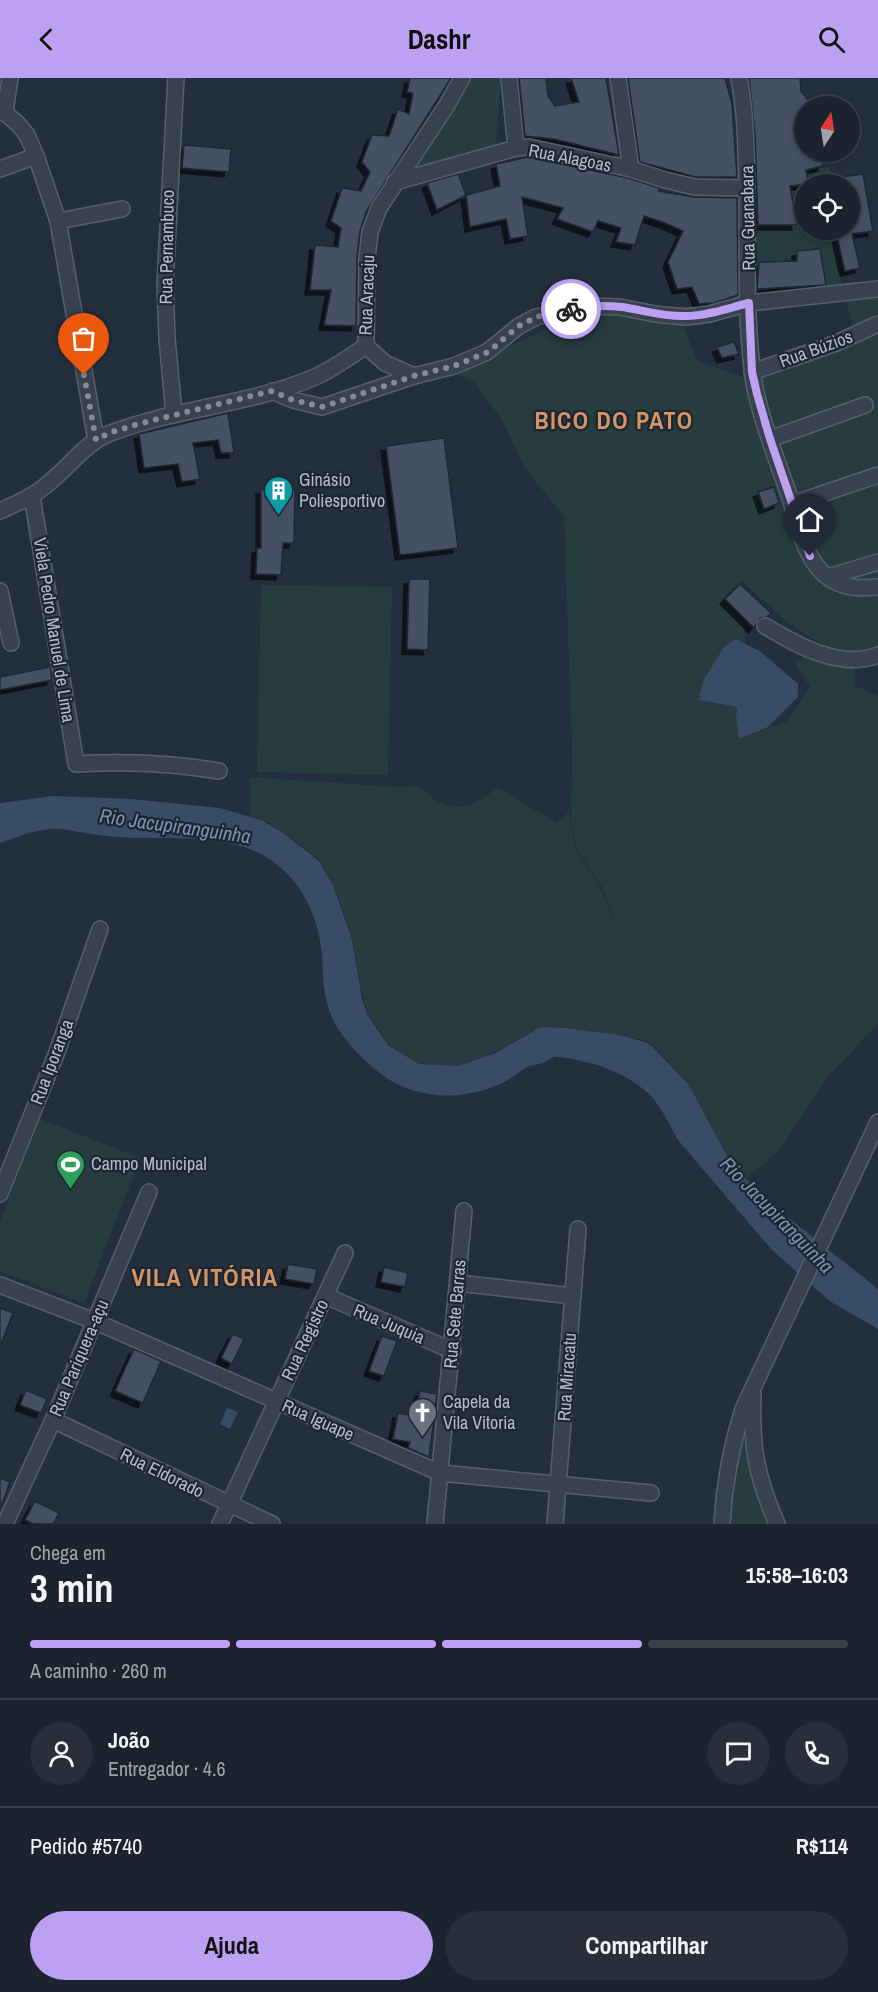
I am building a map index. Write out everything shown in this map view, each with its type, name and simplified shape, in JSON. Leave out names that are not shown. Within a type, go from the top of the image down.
[{"type":"street","points":[[10,78],[3,111],[27,135],[58,221],[96,440]]},
{"type":"street","name":"Rua Pernambuco","points":[[174,416],[165,283],[176,78]]},
{"type":"street","name":"Rua Aracaju","points":[[0,512],[52,481],[96,440],[109,433],[314,378],[366,346],[367,258],[370,232],[379,208],[447,105],[462,78]]},
{"type":"street","points":[[509,78],[516,148]]},
{"type":"street","points":[[618,78],[631,170]]},
{"type":"street","name":"Rua Guanabara","points":[[738,78],[746,130],[752,372],[770,439],[810,556],[821,572],[828,577]]},
{"type":"street","name":"Rua Alagoas","points":[[395,182],[516,148],[528,147],[545,149],[695,187],[747,188]]},
{"type":"street","points":[[0,170],[36,156]]},
{"type":"street","points":[[58,221],[122,209]]},
{"type":"street","points":[[272,391],[293,400],[322,407],[414,376],[454,366],[488,352],[519,326],[536,317],[589,306],[620,307],[655,314],[686,316],[710,314],[749,303],[878,289]]},
{"type":"street","name":"Rua Búzios","points":[[752,372],[834,345],[878,324]]},
{"type":"street","points":[[366,346],[385,363],[414,376]]},
{"type":"street","points":[[770,439],[865,405]]},
{"type":"street","points":[[792,504],[878,475]]},
{"type":"street","name":"Viela Pedro Manuel de Lima","points":[[32,495],[76,764],[119,761],[150,762],[219,771]]},
{"type":"street","points":[[828,577],[878,562]]},
{"type":"street","points":[[828,577],[837,583],[849,586],[878,587]]},
{"type":"street","points":[[0,591],[11,643]]},
{"type":"street","points":[[765,626],[801,646],[836,657],[864,659],[878,655]]},
{"type":"street","name":"Rua Iporanga","points":[[0,1194],[57,1052],[100,930]]},
{"type":"street","points":[[722,1524],[726,1480],[742,1409],[878,1122]]},
{"type":"street","name":"Rua Pariquera-açu","points":[[5,1524],[53,1420],[149,1192]]},
{"type":"street","name":"Rua Sete Barras","points":[[435,1524],[453,1351],[464,1211]]},
{"type":"street","name":"Rua Miracatu","points":[[555,1524],[578,1229]]},
{"type":"street","name":"Rua Registro","points":[[220,1524],[345,1253]]},
{"type":"street","points":[[458,1283],[573,1296]]},
{"type":"street","name":"Rua Iguape","points":[[0,1285],[94,1320],[440,1473],[651,1493]]},
{"type":"street","name":"Rua Juquia","points":[[326,1296],[453,1351]]},
{"type":"street","points":[[753,1388],[753,1444],[764,1489],[777,1524]]},
{"type":"street","name":"Rua Eldorado","points":[[53,1420],[272,1524]]},
{"type":"green space","points":[[469,78],[501,78],[496,146],[475,156],[413,167],[451,113]]},
{"type":"green space","points":[[830,167],[831,174],[794,174],[794,240],[837,240],[842,289],[750,295],[750,172]]},
{"type":"green space","points":[[878,294],[878,313],[854,329],[844,295]]},
{"type":"green space","points":[[612,314],[665,321],[681,319],[697,361],[744,377],[819,573],[878,588],[878,646],[863,654],[845,653],[806,635],[742,581],[721,600],[742,621],[747,645],[736,639],[736,719],[740,739],[787,721],[810,687],[795,664],[804,655],[836,666],[854,662],[855,686],[878,696],[878,1024],[826,1079],[781,1148],[747,1179],[728,1158],[689,1085],[654,1046],[645,1041],[568,1027],[541,1027],[494,1052],[458,1066],[419,1064],[389,1044],[369,1016],[361,988],[353,939],[334,886],[320,860],[282,831],[261,819],[250,816],[250,777],[396,787],[420,786],[438,802],[456,807],[476,802],[495,789],[500,789],[557,823],[569,812],[575,848],[600,887],[621,936],[602,887],[576,848],[571,821],[572,747],[564,516],[524,467],[502,420],[474,382],[452,371],[554,326]]},
{"type":"green space","points":[[878,335],[878,473],[793,501],[772,440],[874,402],[869,400],[774,437],[754,373]]},
{"type":"green space","points":[[878,478],[878,559],[828,575],[821,568],[796,505]]},
{"type":"green space","points":[[878,565],[878,584],[839,578]]},
{"type":"green space","points":[[261,585],[392,587],[388,775],[257,772]]},
{"type":"green space","name":"Campo Municipal","points":[[40,1119],[140,1158],[84,1303],[0,1271],[0,1221]]},
{"type":"green space","points":[[744,1428],[752,1481],[772,1524],[730,1524],[733,1484]]},
{"type":"water","points":[[736,639],[761,652],[798,684],[798,697],[768,727],[739,739],[737,707],[699,700],[703,681],[724,647]]},
{"type":"water","name":"Rio Jacupiranguinha","points":[[53,796],[131,799],[220,808],[261,820],[282,832],[319,861],[333,885],[352,939],[362,999],[368,1016],[388,1045],[419,1064],[458,1066],[495,1053],[541,1027],[619,1035],[645,1042],[653,1047],[689,1085],[728,1158],[739,1172],[780,1211],[878,1289],[878,1329],[831,1302],[772,1250],[678,1140],[665,1116],[649,1094],[631,1080],[600,1066],[557,1057],[527,1067],[509,1080],[493,1087],[464,1094],[435,1095],[393,1082],[358,1054],[336,1026],[325,994],[322,955],[314,918],[298,886],[286,872],[255,851],[237,845],[188,838],[123,837],[55,829],[32,832],[0,843],[0,803]]},
{"type":"water","points":[[227,1408],[238,1412],[230,1429],[220,1424]]},
{"type":"building","points":[[410,78],[451,78],[366,212],[360,231],[357,257],[356,326],[324,325],[331,290],[310,290],[315,245],[338,247],[341,228],[331,221],[342,188],[361,191],[370,172],[362,162],[372,135],[389,136],[398,109],[409,114],[413,93],[407,92]]},
{"type":"building","points":[[519,78],[546,78],[548,96],[555,106],[579,102],[571,78],[606,78],[619,155],[554,139],[525,136]]},
{"type":"building","points":[[628,78],[725,78],[732,104],[737,177],[696,177],[640,162]]},
{"type":"building","points":[[749,78],[800,78],[801,91],[805,96],[794,96],[794,162],[822,162],[823,166],[806,170],[807,174],[794,174],[794,186],[790,186],[794,225],[758,225],[755,134]]},
{"type":"building","points":[[184,145],[231,149],[229,172],[182,168]]},
{"type":"building","points":[[528,157],[628,178],[659,188],[659,191],[695,197],[737,198],[738,295],[714,303],[699,304],[692,287],[677,289],[668,262],[683,231],[644,216],[635,245],[616,242],[621,228],[598,221],[593,232],[557,219],[563,208],[522,197],[528,236],[510,239],[506,219],[470,227],[466,195],[500,186],[496,164]]},
{"type":"building","points":[[458,174],[466,195],[437,210],[427,183]]},
{"type":"building","points":[[860,174],[863,174],[873,231],[860,233]]},
{"type":"building","points":[[838,240],[853,240],[860,268],[845,271]]},
{"type":"building","points":[[820,249],[826,285],[757,289],[759,262],[797,261],[797,251]]},
{"type":"building","points":[[734,342],[739,354],[722,358],[717,347]]},
{"type":"building","points":[[228,413],[234,453],[221,453],[218,440],[193,443],[200,479],[182,482],[178,464],[144,468],[139,434]]},
{"type":"building","points":[[444,438],[458,548],[400,555],[386,446]]},
{"type":"building","points":[[774,487],[779,503],[764,509],[758,492]]},
{"type":"building","name":"Ginásio Poliesportivo","points":[[261,489],[295,489],[294,543],[283,543],[281,575],[256,574],[257,548],[261,548]]},
{"type":"building","points":[[409,579],[430,579],[428,650],[407,649]]},
{"type":"building","points":[[740,584],[771,613],[767,617],[760,618],[754,628],[725,599]]},
{"type":"building","points":[[50,667],[52,680],[0,690],[0,677]]},
{"type":"building","points":[[288,1264],[317,1269],[314,1284],[285,1279]]},
{"type":"building","points":[[384,1267],[408,1273],[405,1287],[381,1282]]},
{"type":"building","points":[[0,1308],[13,1313],[1,1344],[0,1344]]},
{"type":"building","points":[[233,1334],[244,1339],[232,1364],[221,1358]]},
{"type":"building","points":[[382,1336],[397,1341],[384,1376],[369,1371]]},
{"type":"building","points":[[134,1349],[161,1361],[143,1403],[115,1391]]},
{"type":"building","points":[[26,1390],[47,1399],[41,1413],[20,1405]]},
{"type":"building","points":[[420,1391],[437,1394],[429,1457],[408,1448],[410,1442],[393,1439],[398,1413],[414,1416]]},
{"type":"building","points":[[0,1478],[10,1482],[1,1506],[0,1506]]},
{"type":"building","points":[[35,1501],[59,1513],[53,1524],[33,1524],[25,1520]]},
{"type":"way so far","points":[[84,375],[96,440],[109,433],[138,424],[272,391],[308,405],[322,407],[414,376],[454,366],[488,352],[519,326],[536,317],[571,309]]},
{"type":"place","name":"Ginásio Poliesportivo","points":[[278,516]]},
{"type":"place","name":"Campo Municipal","points":[[70,1190]]},
{"type":"place","name":"Capela da Vila Vitoria","points":[[422,1438]]},
{"type":"district","name":"BICO DO PATO","points":[[614,421]]},
{"type":"district","name":"VILA VITÓRIA","points":[[205,1278]]},
{"type":"route","points":[[571,309],[589,306],[620,307],[655,314],[686,316],[710,314],[749,303],[752,372],[757,394],[810,556]]}]
